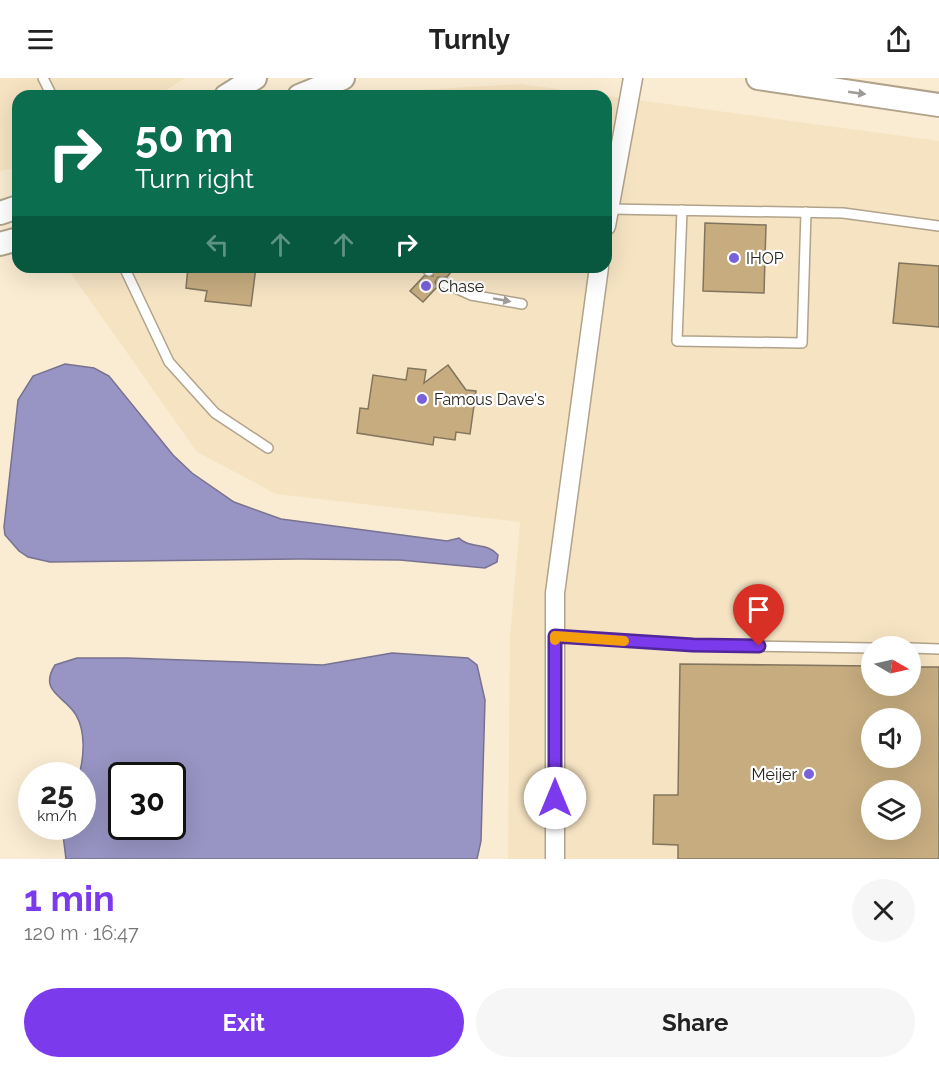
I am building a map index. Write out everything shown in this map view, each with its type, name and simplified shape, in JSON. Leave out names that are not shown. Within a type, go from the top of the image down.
[{"type":"street","points":[[236,90],[255,78]]},
{"type":"street","points":[[313,90],[343,78]]},
{"type":"street","points":[[612,196],[633,78]]},
{"type":"street","points":[[758,78],[939,105]]},
{"type":"street","points":[[555,859],[555,593],[598,273]]},
{"type":"lane","points":[[612,218],[682,210],[806,212],[843,213],[939,226]]},
{"type":"lane","points":[[682,210],[677,341],[802,343],[806,212]]},
{"type":"lane","points":[[127,273],[169,362],[215,413],[268,448]]},
{"type":"lane","points":[[442,282],[471,295],[522,304]]},
{"type":"lane","points":[[555,636],[693,645],[861,648]]},
{"type":"lane","points":[[921,648],[939,649]]},
{"type":"shaded area","points":[[0,78],[185,78],[166,90],[12,90],[12,169],[0,171]]},
{"type":"shaded area","points":[[520,84],[564,90],[420,90]]},
{"type":"shaded area","points":[[612,97],[939,141],[939,859],[508,859],[510,638],[520,522],[276,494],[197,452],[71,273],[612,273]]},
{"type":"shaded area","points":[[65,364],[94,368],[109,376],[173,455],[192,473],[234,502],[281,519],[447,541],[459,538],[494,551],[498,555],[497,562],[485,568],[400,560],[50,562],[28,557],[19,551],[5,535],[4,527],[18,400],[33,376]]},
{"type":"shaded area","points":[[392,653],[468,658],[477,665],[485,700],[481,841],[477,859],[66,859],[64,840],[96,840],[96,762],[82,762],[83,745],[79,722],[76,715],[51,688],[51,674],[55,665],[77,658],[323,665]]},
{"type":"building","name":"IHOP","points":[[705,223],[766,225],[764,293],[703,291]]},
{"type":"building","points":[[899,263],[939,266],[939,327],[893,323]]},
{"type":"building","points":[[187,273],[255,273],[251,306],[205,301],[207,291],[186,288]]},
{"type":"building","name":"Chase","points":[[433,273],[450,273],[447,277],[438,277],[435,282],[437,287],[423,302],[410,291],[424,276],[433,276]]},
{"type":"building","name":"Famous Dave's","points":[[448,365],[466,390],[476,391],[470,434],[456,432],[455,440],[434,437],[433,445],[357,433],[360,408],[368,409],[373,375],[406,380],[408,368],[426,370],[424,383]]},
{"type":"building","name":"Meijer","points":[[680,664],[861,666],[861,696],[921,696],[921,667],[939,667],[939,859],[678,859],[678,845],[653,844],[654,795],[678,795]]},
{"type":"slow traffic","points":[[555,640],[555,636],[624,641]]},
{"type":"place","name":"IHOP","points":[[734,258]]},
{"type":"place","name":"Chase","points":[[426,286]]},
{"type":"place","name":"Famous Dave's","points":[[422,399]]},
{"type":"place","name":"Meijer","points":[[809,774]]},
{"type":"route","points":[[555,798],[555,636],[693,645],[759,646]]}]
